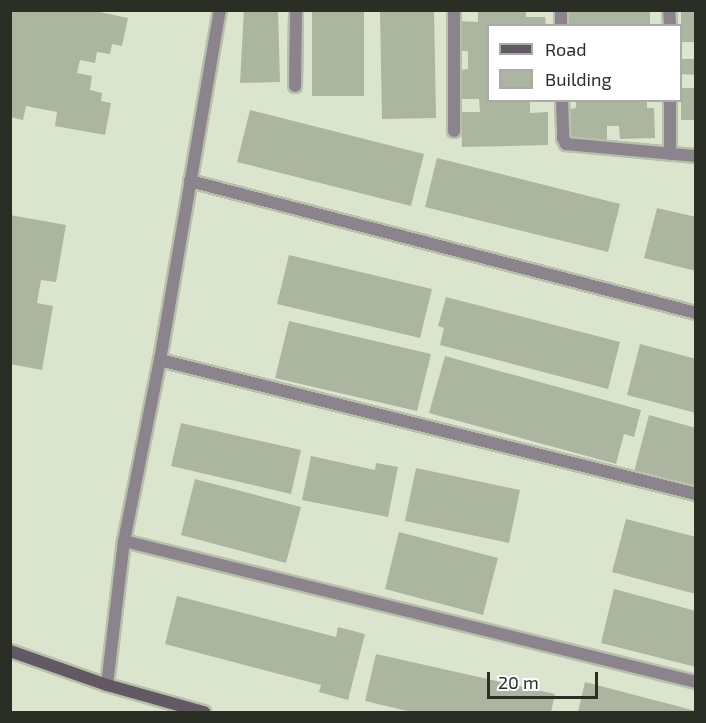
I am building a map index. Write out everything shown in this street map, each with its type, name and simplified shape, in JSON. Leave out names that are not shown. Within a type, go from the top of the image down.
[{"type":"street","points":[[107,684],[124,540],[160,360],[219,10]]},
{"type":"street","points":[[295,86],[296,10]]},
{"type":"street","points":[[453,10],[454,131]]},
{"type":"street","points":[[562,102],[563,138],[566,144],[696,156]]},
{"type":"street","points":[[670,102],[670,154]]},
{"type":"street","points":[[190,181],[696,313]]},
{"type":"street","points":[[160,360],[696,494]]},
{"type":"street","points":[[124,540],[696,682]]},
{"type":"street","points":[[10,651],[107,684],[204,712]]},
{"type":"building","points":[[10,10],[90,10],[128,18],[122,46],[112,44],[110,54],[97,52],[95,63],[80,60],[77,73],[92,76],[90,90],[102,93],[101,101],[111,103],[105,135],[55,126],[57,112],[26,106],[23,120],[10,117]]},
{"type":"building","points":[[244,10],[278,10],[280,82],[240,83]]},
{"type":"building","points":[[312,10],[364,10],[364,96],[312,96]]},
{"type":"building","points":[[380,10],[434,10],[436,118],[382,119]]},
{"type":"building","points":[[478,10],[526,10],[526,17],[545,17],[546,24],[487,24],[487,102],[530,102],[530,113],[548,112],[548,145],[462,147],[461,112],[480,112],[479,99],[461,99],[460,70],[468,69],[468,51],[460,51],[459,21],[478,22]]},
{"type":"building","points":[[568,10],[650,10],[650,24],[568,24]]},
{"type":"building","points":[[681,10],[696,10],[696,42],[682,42]]},
{"type":"building","points":[[682,59],[696,59],[696,75],[682,74]]},
{"type":"building","points":[[682,88],[696,88],[696,120],[681,120]]},
{"type":"building","points":[[576,102],[647,102],[647,108],[654,108],[655,138],[620,139],[619,126],[607,126],[607,139],[571,140],[570,109],[576,108]]},
{"type":"building","points":[[250,110],[424,154],[411,206],[237,162]]},
{"type":"building","points":[[437,158],[620,204],[608,252],[425,207]]},
{"type":"building","points":[[657,208],[696,217],[696,271],[644,258]]},
{"type":"building","points":[[10,215],[66,225],[56,282],[41,280],[37,303],[53,306],[42,370],[10,364]]},
{"type":"building","points":[[289,255],[432,289],[420,338],[277,304]]},
{"type":"building","points":[[446,297],[620,342],[608,389],[440,345],[444,328],[438,326]]},
{"type":"building","points":[[289,321],[431,354],[417,411],[275,378]]},
{"type":"building","points":[[640,344],[696,359],[696,413],[627,395]]},
{"type":"building","points":[[445,356],[641,410],[634,437],[624,434],[616,464],[429,413]]},
{"type":"building","points":[[649,415],[696,428],[696,487],[634,472]]},
{"type":"building","points":[[181,423],[301,450],[291,494],[171,466]]},
{"type":"building","points":[[311,456],[375,470],[376,463],[398,467],[388,517],[302,500]]},
{"type":"building","points":[[416,468],[520,490],[509,543],[405,521]]},
{"type":"building","points":[[195,479],[301,507],[286,563],[181,535]]},
{"type":"building","points":[[626,519],[696,537],[696,594],[612,572]]},
{"type":"building","points":[[399,532],[498,558],[483,615],[385,589]]},
{"type":"building","points":[[614,589],[696,611],[696,667],[601,643]]},
{"type":"building","points":[[177,596],[336,637],[338,627],[365,634],[348,700],[319,692],[321,685],[165,644]]},
{"type":"building","points":[[376,654],[555,694],[551,712],[412,712],[365,701]]},
{"type":"building","points":[[585,682],[696,711],[696,712],[578,712]]}]
